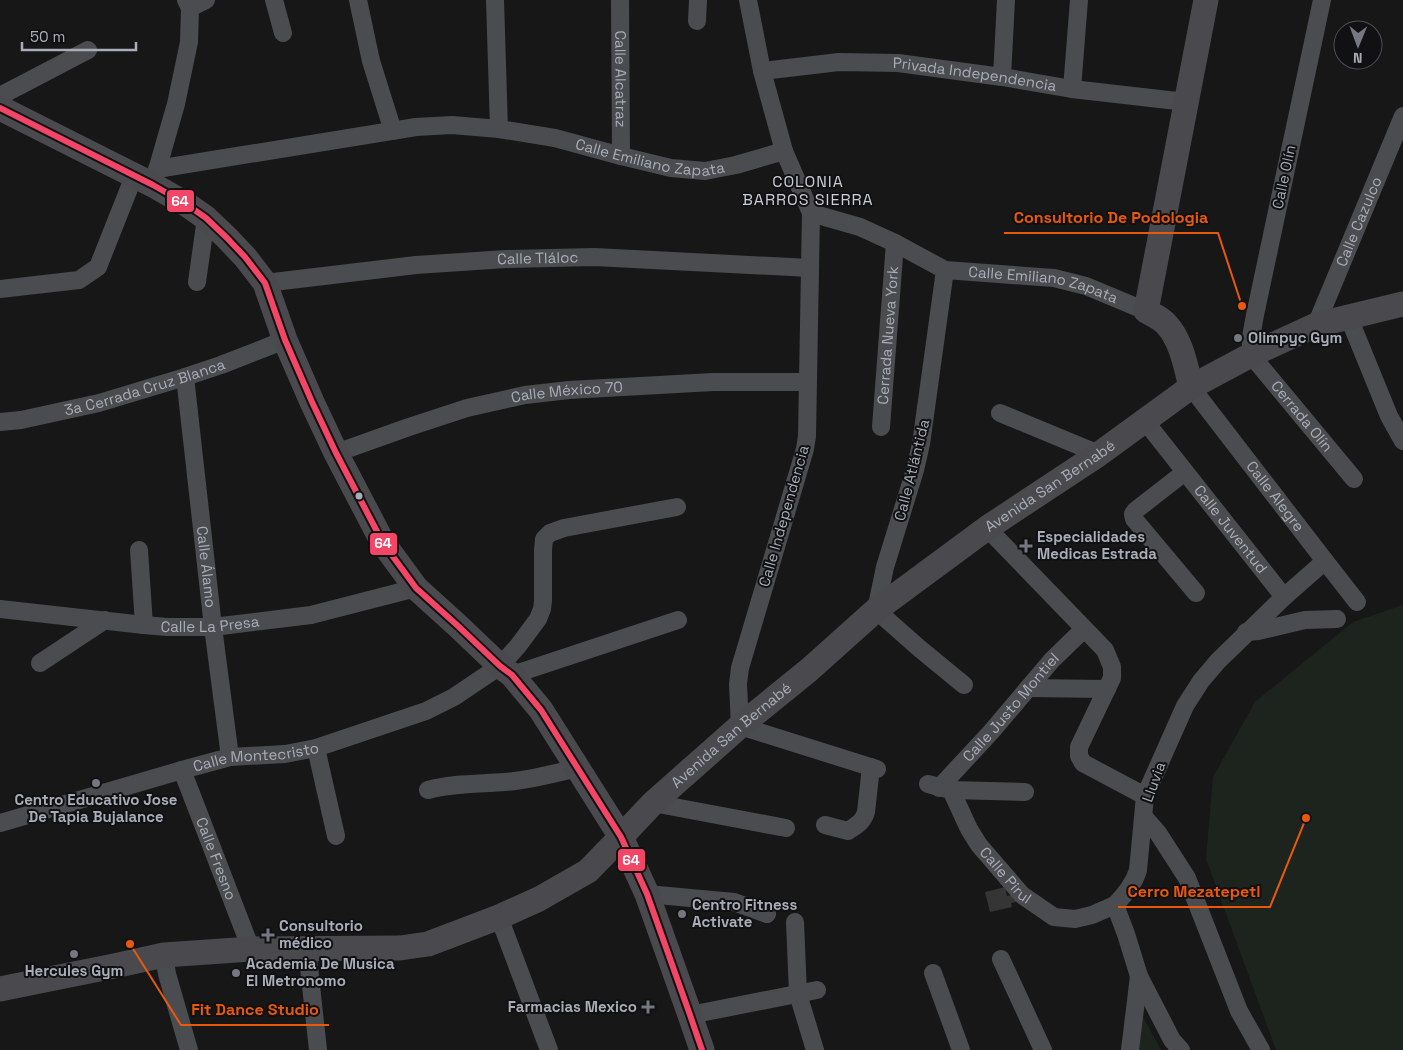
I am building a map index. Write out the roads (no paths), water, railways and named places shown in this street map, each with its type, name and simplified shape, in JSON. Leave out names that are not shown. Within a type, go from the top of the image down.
[{"type":"main road","points":[[1146,311],[1206,0]]},
{"type":"main road","points":[[0,108],[148,177],[206,218],[228,238],[265,283],[285,340],[312,402],[336,453],[383,543],[416,588],[506,670],[541,710],[621,837],[647,894],[702,1050]]},
{"type":"main road","name":"Avenida San Bernabé","points":[[0,988],[164,955],[251,948],[400,948],[428,944],[499,917],[539,899],[588,871],[653,803],[740,726],[809,670],[876,610],[987,528],[1099,454],[1191,387],[1251,355],[1316,326],[1402,302]]},
{"type":"main road","name":"Calle Emiliano Zapata","points":[[1146,311],[1167,324],[1173,334],[1180,349],[1191,387]]},
{"type":"street","points":[[0,289],[79,280],[98,267],[148,177],[183,72],[189,42],[188,4],[206,0]]},
{"type":"street","points":[[274,0],[283,33]]},
{"type":"street","points":[[358,0],[371,61],[393,131]]},
{"type":"street","points":[[495,0],[499,129]]},
{"type":"street","name":"Calle Alcatraz","points":[[620,0],[621,156]]},
{"type":"street","points":[[697,21],[698,0]]},
{"type":"street","points":[[748,0],[762,71],[784,151],[811,212]]},
{"type":"street","points":[[1002,77],[1006,0]]},
{"type":"street","points":[[1072,89],[1079,0]]},
{"type":"street","name":"Calle Olín","points":[[1251,355],[1255,315],[1322,0]]},
{"type":"street","points":[[0,96],[88,50]]},
{"type":"street","name":"Privada Independencia","points":[[762,71],[839,62],[898,63],[1002,77],[1072,89],[1186,102]]},
{"type":"street","name":"Calle Cazulco","points":[[1316,326],[1403,116]]},
{"type":"street","name":"Calle Emiliano Zapata","points":[[148,177],[416,127],[452,125],[499,129],[555,138],[671,168],[705,171],[736,165],[784,151]]},
{"type":"street","name":"Calle Emiliano Zapata","points":[[811,212],[860,227],[895,243],[945,270],[1054,278],[1086,286],[1146,311]]},
{"type":"street","name":"Calle Independencia","points":[[740,726],[738,684],[740,668],[805,450],[808,421],[811,212]]},
{"type":"street","points":[[197,282],[206,218]]},
{"type":"street","name":"Cerrada Nueva York","points":[[881,428],[895,243]]},
{"type":"street","name":"Calle Tláloc","points":[[265,283],[416,265],[506,259],[594,257],[810,268]]},
{"type":"street","name":"Calle Atlántida","points":[[876,610],[885,567],[915,470],[921,444],[945,270]]},
{"type":"street","points":[[1349,318],[1389,416],[1403,441]]},
{"type":"street","name":"3a Cerrada Cruz Blanca","points":[[0,422],[21,420],[99,402],[186,378],[285,340]]},
{"type":"street","name":"Cerrada Olín","points":[[1251,355],[1354,479]]},
{"type":"street","name":"Calle Álamo","points":[[186,378],[213,627],[230,757]]},
{"type":"street","name":"Calle México 70","points":[[336,453],[467,408],[525,395],[569,390],[694,383],[808,382]]},
{"type":"street","name":"Calle Alegre","points":[[1191,387],[1357,602]]},
{"type":"street","points":[[1000,413],[1099,454]]},
{"type":"street","name":"Calle Juventud","points":[[1145,421],[1284,597]]},
{"type":"street","points":[[1186,472],[1133,514],[1134,519],[1196,593]]},
{"type":"street","points":[[506,670],[518,646],[540,614],[543,601],[544,539],[550,533],[564,528],[677,507]]},
{"type":"street","points":[[987,528],[1105,650],[1112,667],[1112,678],[1078,747],[1079,756],[1083,763],[1145,796]]},
{"type":"street","points":[[139,550],[144,625]]},
{"type":"street","points":[[1246,632],[1325,561]]},
{"type":"street","name":"Calle La Presa","points":[[0,609],[167,627],[213,627],[311,615],[416,588]]},
{"type":"street","points":[[876,610],[964,685]]},
{"type":"street","points":[[1246,632],[1258,632],[1305,620],[1336,619]]},
{"type":"street","points":[[40,663],[105,620]]},
{"type":"street","points":[[506,670],[678,620]]},
{"type":"street","name":"Calle Justo Montiel","points":[[939,787],[991,732],[1052,660],[1084,629]]},
{"type":"street","name":"Lluvia","points":[[1115,905],[1135,880],[1138,870],[1145,796],[1185,706],[1201,681],[1246,632]]},
{"type":"street","name":"Calle Montecristo","points":[[0,823],[230,757],[285,754],[316,748],[426,711],[506,670]]},
{"type":"street","points":[[1028,688],[1107,689]]},
{"type":"street","points":[[740,726],[874,768],[866,812],[859,824],[848,830],[825,825]]},
{"type":"street","points":[[316,748],[336,836]]},
{"type":"street","points":[[428,790],[444,785],[541,778],[577,768]]},
{"type":"street","name":"Calle Fresno","points":[[182,770],[251,948]]},
{"type":"street","points":[[939,787],[1025,792]]},
{"type":"street","name":"Calle Pirul","points":[[939,787],[979,845],[1022,894],[1054,917],[1075,919],[1115,905]]},
{"type":"street","points":[[653,803],[786,828]]},
{"type":"street","points":[[1144,817],[1158,833],[1186,878],[1239,1012],[1261,1050]]},
{"type":"street","points":[[647,894],[734,902],[767,914]]},
{"type":"street","points":[[1115,905],[1139,976],[1175,1047]]},
{"type":"street","points":[[499,917],[549,1050]]},
{"type":"street","points":[[795,922],[798,994],[815,1050]]},
{"type":"street","points":[[308,948],[318,1050]]},
{"type":"street","points":[[164,955],[167,974],[189,1050]]},
{"type":"street","points":[[1001,959],[1043,1050]]},
{"type":"street","points":[[933,973],[961,1050]]},
{"type":"street","points":[[1130,1050],[1139,976]]},
{"type":"street","points":[[690,1015],[817,990]]},
{"type":"place","name":"Consultorio De Podologia","points":[[1242,306]]},
{"type":"place","name":"Olimpyc Gym","points":[[1238,338]]},
{"type":"place","name":"Especialidades Medicas Estrada","points":[[1026,546]]},
{"type":"place","name":"Centro Educativo Jose De Tapia Bujalance","points":[[96,783]]},
{"type":"place","name":"Cerro Mezatepetl","points":[[1306,818]]},
{"type":"place","name":"Centro Fitness Activate","points":[[682,914]]},
{"type":"place","name":"Consultorio médico","points":[[268,935]]},
{"type":"place","name":"Fit Dance Studio","points":[[130,944]]},
{"type":"place","name":"Hercules Gym","points":[[74,954]]},
{"type":"place","name":"Academia De Musica El Metronomo","points":[[236,973]]},
{"type":"place","name":"Farmacias Mexico","points":[[648,1007]]},
{"type":"district","name":"COLONIA BARROS SIERRA","points":[[808,190]]}]
